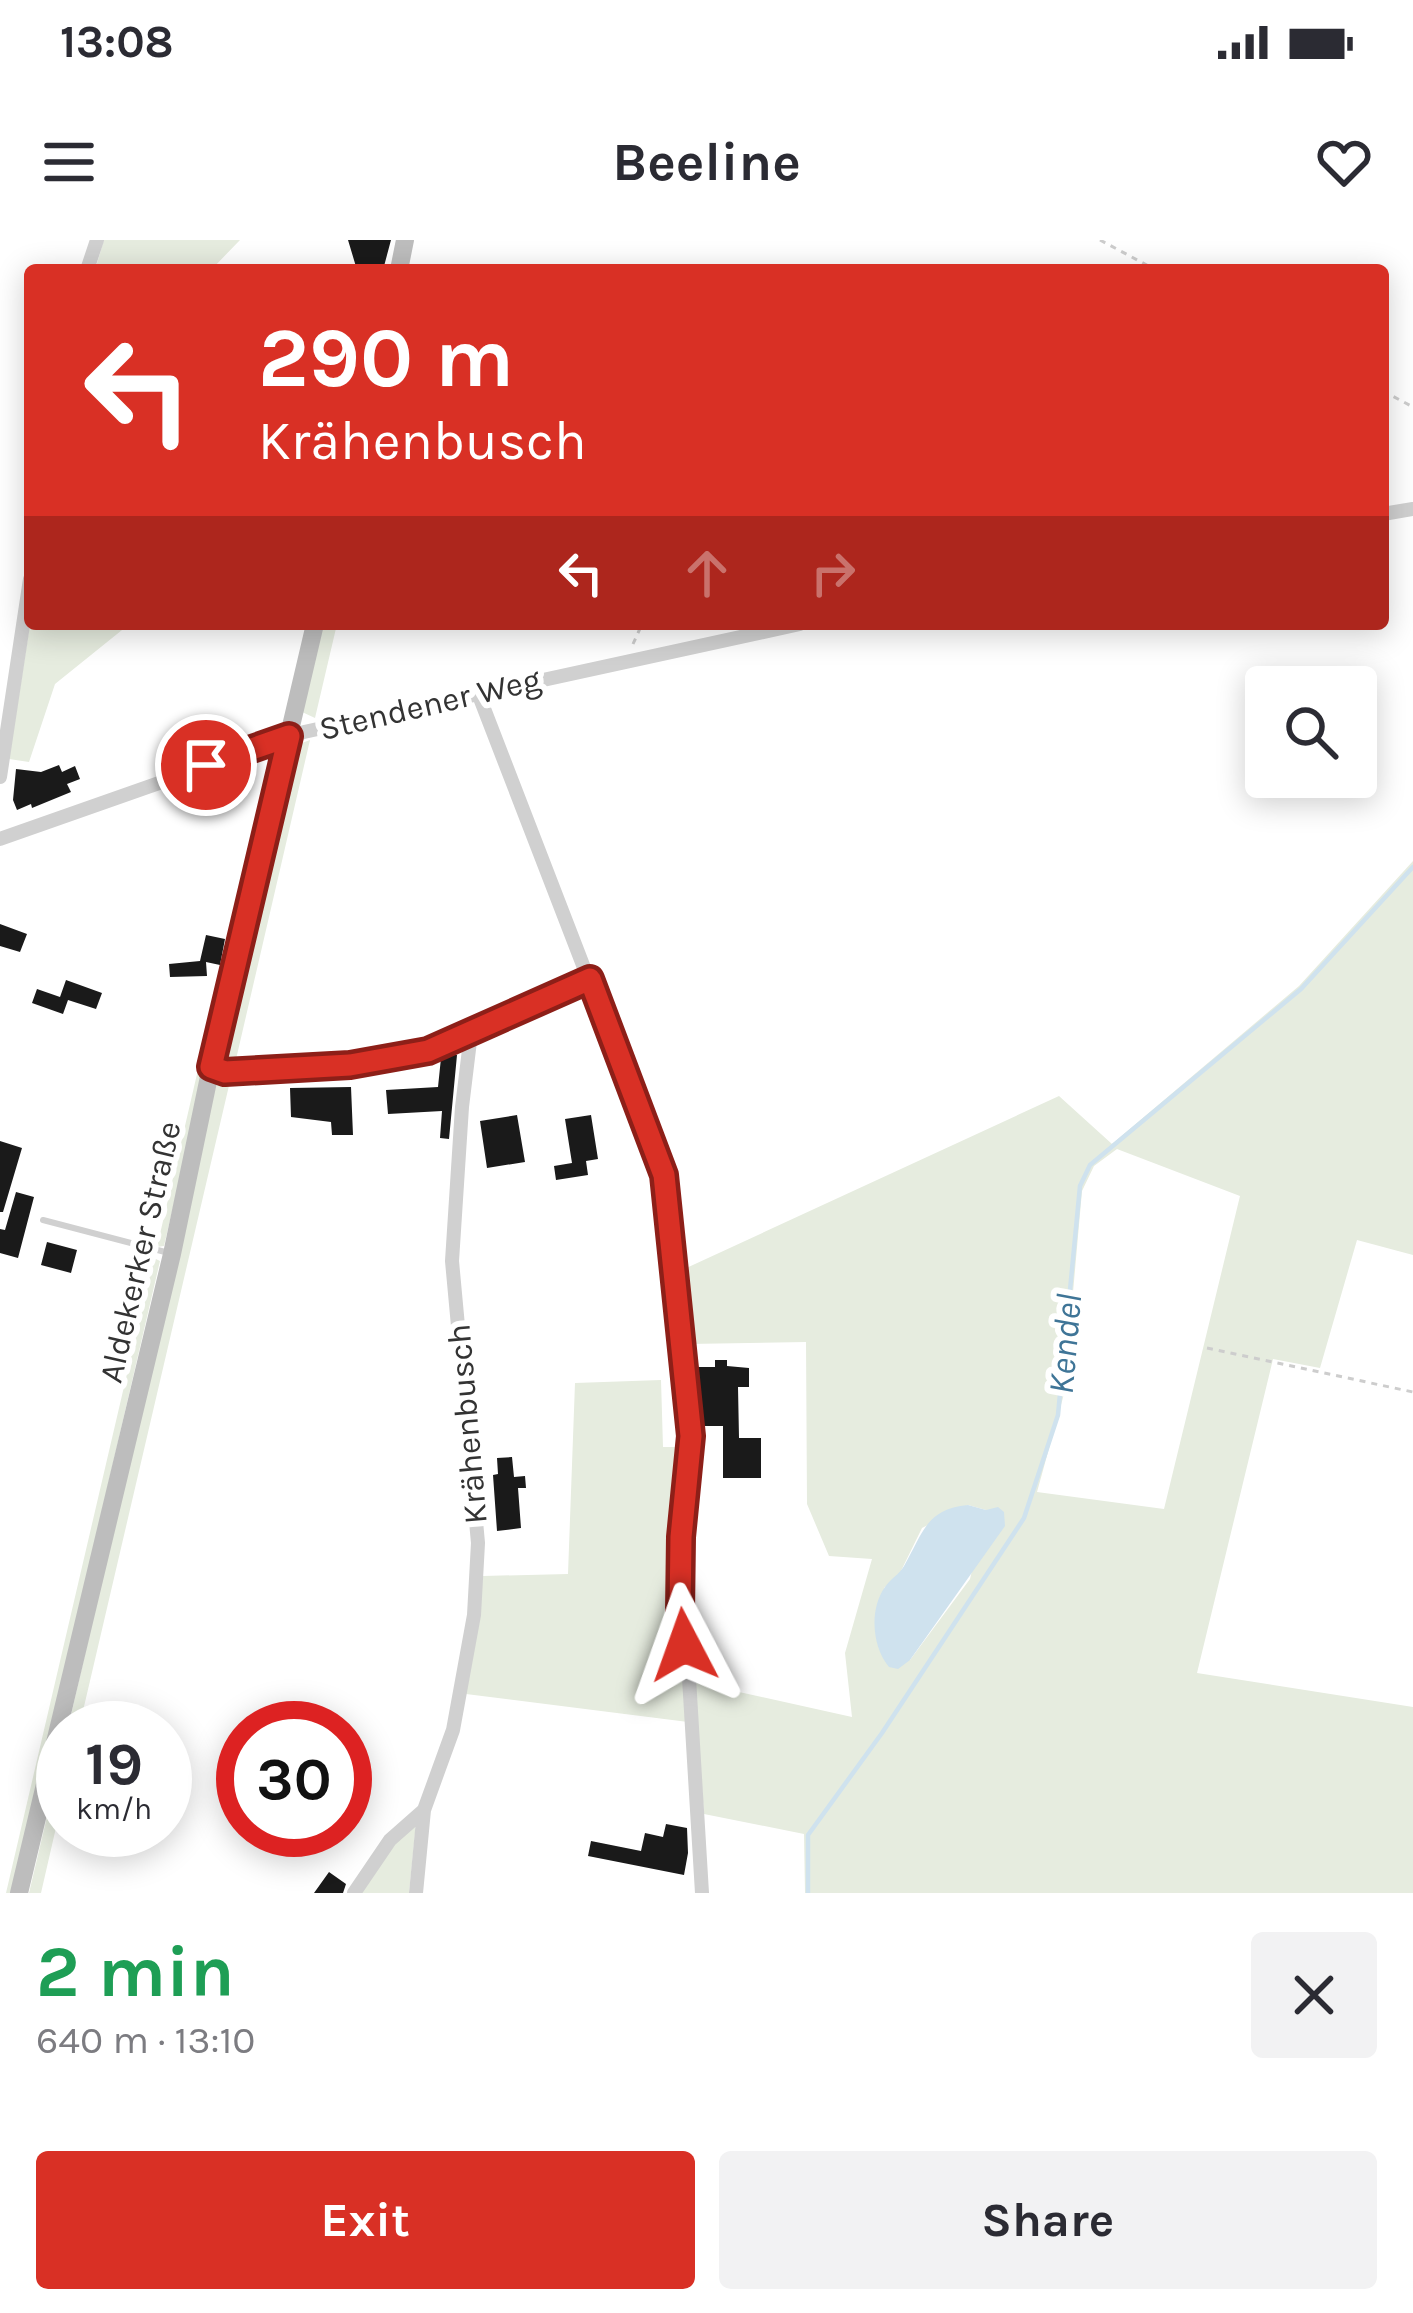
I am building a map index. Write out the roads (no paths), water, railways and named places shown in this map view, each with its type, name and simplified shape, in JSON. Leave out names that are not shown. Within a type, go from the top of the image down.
[{"type":"street","points":[[0,777],[24,619]]},
{"type":"street","name":"Aldekerker Straße","points":[[19,1893],[172,1254],[314,630]]},
{"type":"street","name":"Stendener Weg","points":[[0,838],[289,736],[771,630]]},
{"type":"street","points":[[478,693],[664,1175],[691,1436],[681,1537],[680,1612],[689,1678],[702,1893]]},
{"type":"street","points":[[211,1067],[225,1072],[350,1065],[428,1051],[590,979]]},
{"type":"street","name":"Krähenbusch","points":[[416,1893],[424,1810],[453,1730],[474,1615],[478,1543],[452,1261],[471,1033]]},
{"type":"street","name":"Krähenbusch","points":[[353,1893],[390,1840],[424,1810]]},
{"type":"lane","points":[[43,1220],[172,1254]]},
{"type":"water","points":[[968,1505],[986,1510],[998,1507],[1004,1512],[1005,1526],[910,1660],[898,1669],[889,1667],[875,1628],[880,1596],[934,1517]]},
{"type":"waterway","name":"Kendel","points":[[808,1893],[808,1835],[882,1733],[1024,1518],[1058,1415],[1080,1186],[1090,1165],[1301,989],[1413,867]]}]
